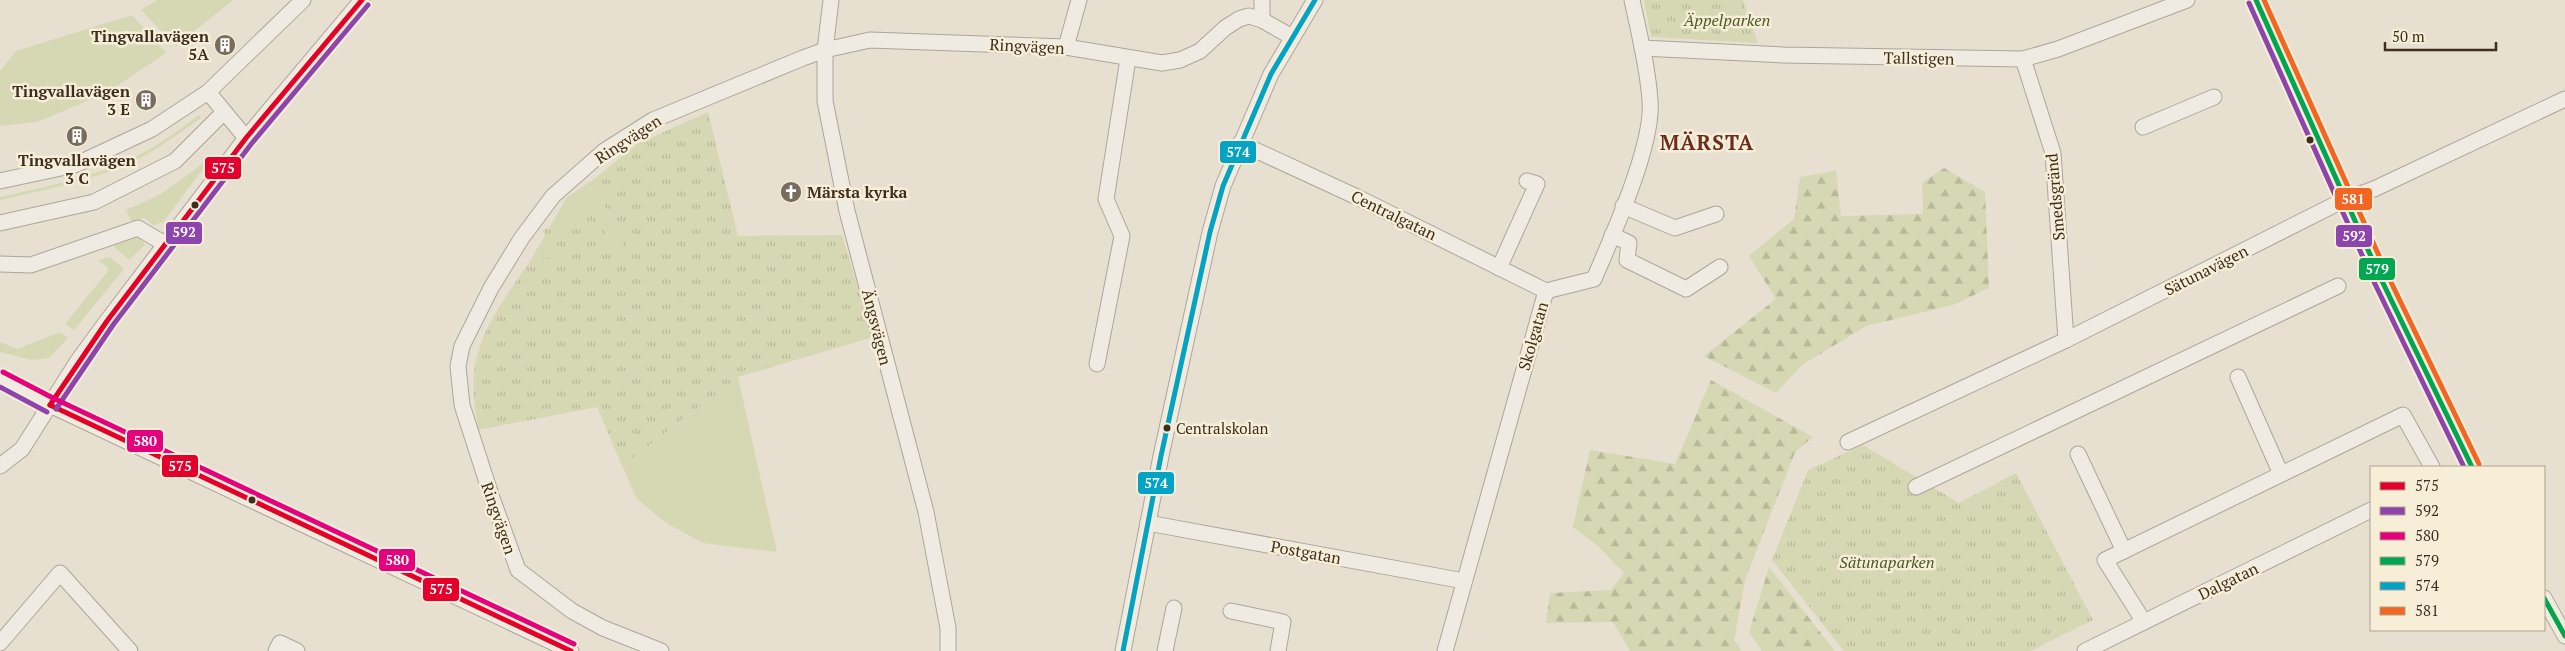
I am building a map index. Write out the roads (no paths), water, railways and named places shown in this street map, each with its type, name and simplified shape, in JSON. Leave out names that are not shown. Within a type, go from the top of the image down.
[{"type":"street","points":[[0,181],[75,165],[152,129],[208,92],[304,0]]},
{"type":"street","points":[[0,466],[22,449],[92,342],[246,138],[362,0]]},
{"type":"street","name":"Ängsvägen","points":[[831,0],[825,50],[825,101],[847,212],[926,512],[948,628],[948,651]]},
{"type":"street","points":[[1066,47],[1079,0]]},
{"type":"street","points":[[1262,0],[1262,20]]},
{"type":"street","points":[[1122,651],[1210,232],[1223,186],[1271,74],[1315,0]]},
{"type":"street","name":"Skolgatan","points":[[1445,651],[1546,291],[1594,279],[1623,206],[1648,129],[1651,103],[1632,0]]},
{"type":"street","name":"Tallstigen","points":[[1642,48],[1783,55],[2023,59],[2058,49],[2187,0]]},
{"type":"street","points":[[2256,0],[2294,89],[2467,466]]},
{"type":"street","name":"Ringvägen","points":[[661,651],[603,628],[572,611],[518,570],[462,405],[458,366],[462,346],[491,288],[521,239],[553,196],[604,151],[653,120],[825,50],[870,40],[1066,47],[1162,64],[1180,60],[1200,50],[1239,19],[1249,16],[1262,20],[1292,37]]},
{"type":"street","points":[[1097,364],[1122,236],[1106,199],[1128,59]]},
{"type":"street","name":"Smedsgränd","points":[[2023,59],[2053,153],[2066,340]]},
{"type":"street","points":[[208,92],[246,138]]},
{"type":"street","points":[[2143,127],[2214,97]]},
{"type":"street","name":"Sätunavägen","points":[[1848,442],[2066,340],[2346,199],[2374,189],[2565,99]]},
{"type":"street","points":[[0,223],[94,202],[175,161],[224,112]]},
{"type":"street","name":"Centralgatan","points":[[1240,143],[1357,197],[1546,291]]},
{"type":"street","points":[[1499,268],[1536,184],[1527,181]]},
{"type":"street","points":[[1623,206],[1674,228],[1716,214]]},
{"type":"street","points":[[0,264],[31,265],[138,228],[165,244]]},
{"type":"street","points":[[1612,235],[1629,242],[1627,260],[1686,289],[1720,267]]},
{"type":"street","points":[[1916,487],[2338,286]]},
{"type":"street","points":[[2238,377],[2281,474]]},
{"type":"street","points":[[0,379],[50,405],[571,651]]},
{"type":"street","points":[[2144,622],[2105,560],[2403,415],[2431,466]]},
{"type":"street","points":[[2078,454],[2124,551]]},
{"type":"street","name":"Dalgatan","points":[[2085,651],[2370,510]]},
{"type":"street","name":"Postgatan","points":[[1148,523],[1464,581]]},
{"type":"street","points":[[0,643],[60,573],[130,651]]},
{"type":"street","points":[[2545,600],[2565,636]]},
{"type":"street","points":[[1165,651],[1174,608]]},
{"type":"street","points":[[1231,611],[1284,622],[1278,651]]},
{"type":"street","points":[[276,651],[280,643],[297,651]]},
{"type":"place","name":"Tingvallavägen 5A","points":[[225,45]]},
{"type":"place","name":"Tingvallavägen 3 E","points":[[146,100]]},
{"type":"place","name":"Tingvallavägen 3 C","points":[[77,136]]},
{"type":"place","name":"Märsta kyrka","points":[[791,192]]},
{"type":"place","name":"Centralskolan","points":[[1167,428]]},
{"type":"district","name":"MÄRSTA","points":[[1707,143]]},
{"type":"park label","name":"Äppelparken","points":[[1727,20]]},
{"type":"park label","name":"Sätunaparken","points":[[1887,562]]}]
